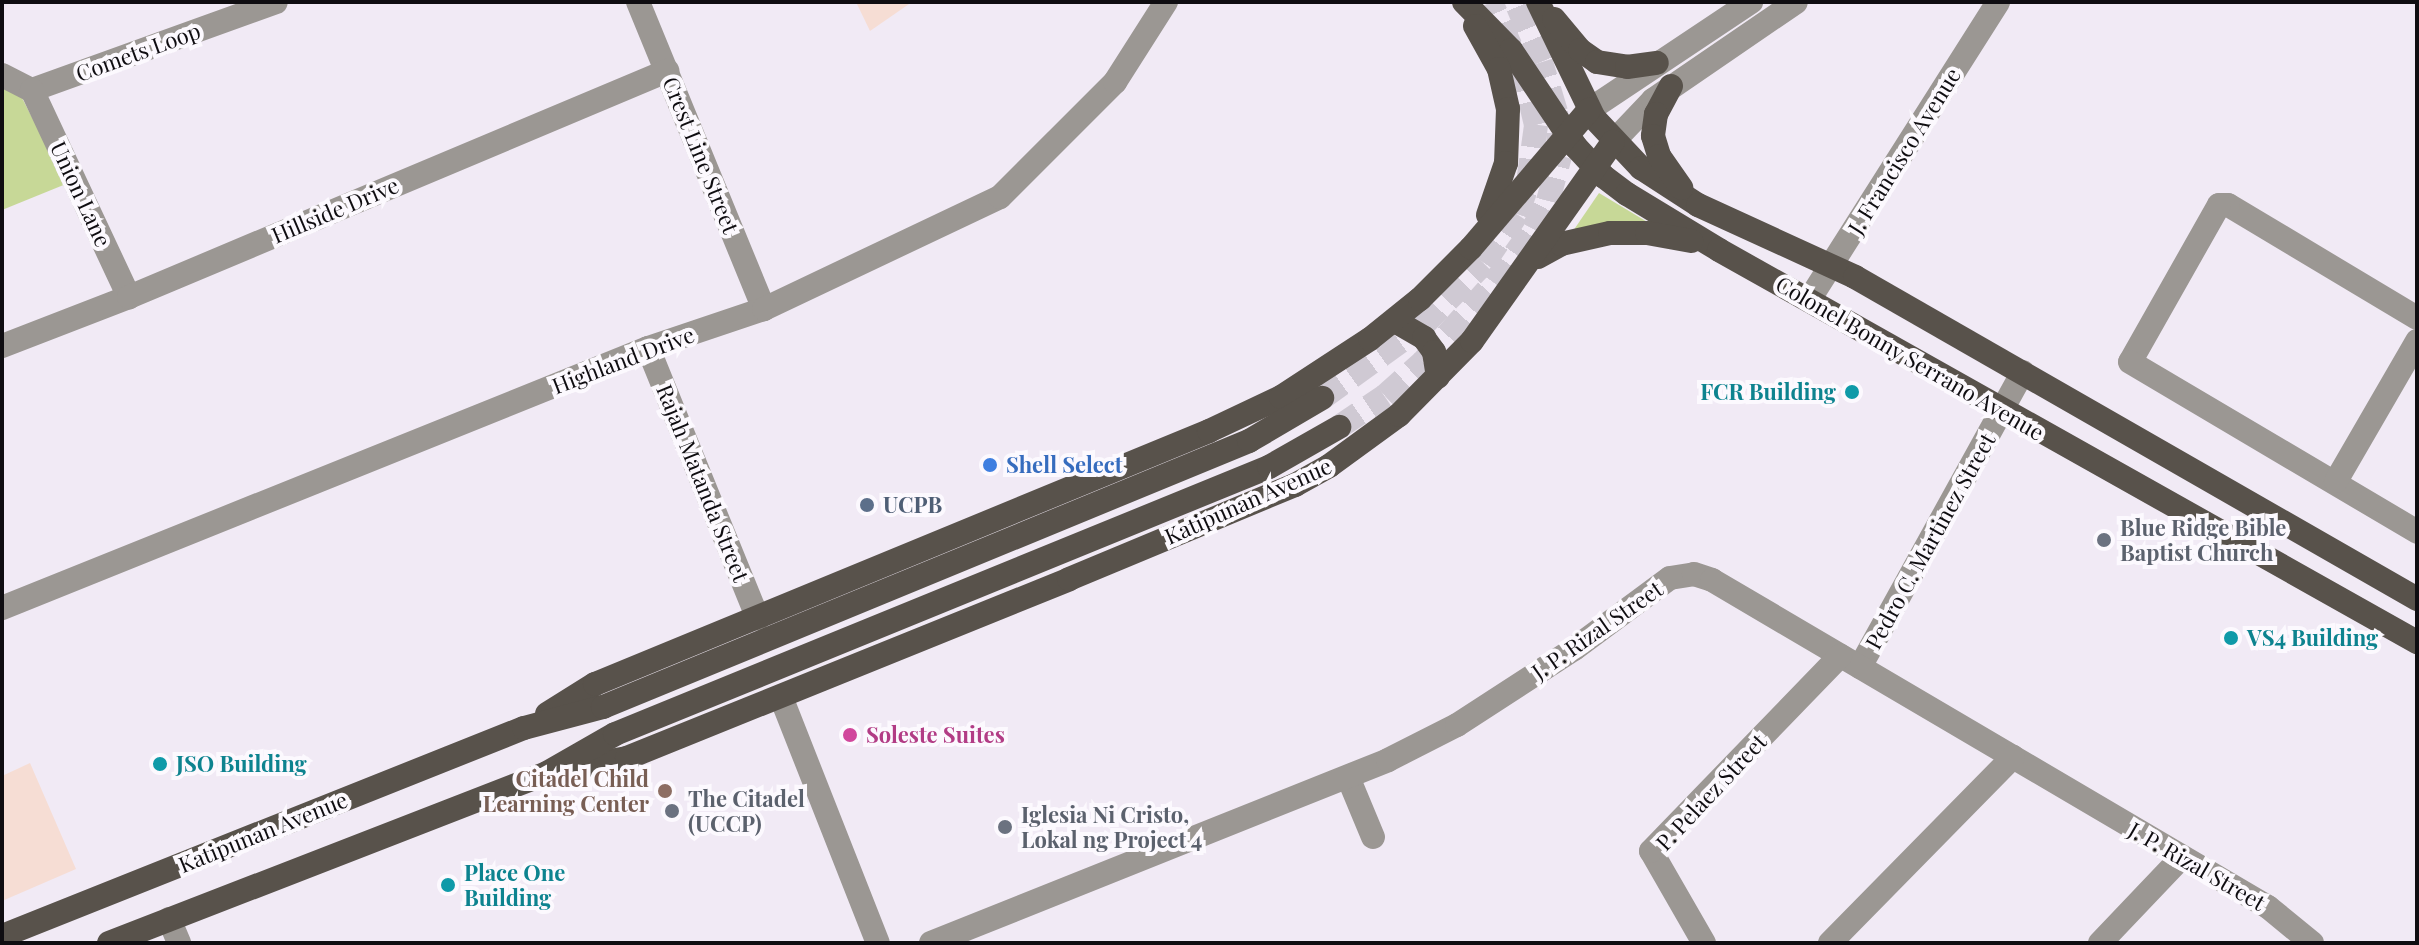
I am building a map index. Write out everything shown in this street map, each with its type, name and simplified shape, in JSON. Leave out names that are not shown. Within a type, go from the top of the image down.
[{"type":"main road","points":[[1456,2],[1494,56],[1508,109],[1507,151],[1501,183],[1471,248]]},
{"type":"main road","name":"Colonel Bonny Serrano Avenue","points":[[1464,2],[1511,50],[1566,134],[1595,168],[1627,194],[2002,411],[2417,642]]},
{"type":"main road","points":[[1539,2],[1580,50],[1597,62],[1627,67],[1657,63]]},
{"type":"main road","name":"Colonel Bonny Serrano Avenue","points":[[1539,2],[1589,110],[1613,142],[1641,168],[1689,199],[1832,265],[2417,599]]},
{"type":"main road","points":[[1671,86],[1656,114],[1653,136],[1659,156],[1689,199]]},
{"type":"main road","name":"Katipunan Avenue","points":[[524,728],[595,684],[1252,412],[1296,388],[1395,321],[1417,302],[1471,248],[1589,110]]},
{"type":"main road","name":"Katipunan Avenue","points":[[547,773],[627,758],[1295,485],[1371,438],[1465,348],[1529,264],[1613,142]]},
{"type":"main road","points":[[1529,264],[1561,244],[1610,233],[1657,234],[1716,248]]},
{"type":"main road","points":[[1417,302],[1430,330],[1446,342],[1465,348]]},
{"type":"main road","points":[[1395,321],[1424,338],[1434,352],[1438,377]]},
{"type":"main road","name":"Katipunan Avenue","points":[[2,936],[524,728],[603,707],[1234,447],[1322,398]]},
{"type":"main road","name":"Katipunan Avenue","points":[[109,943],[547,773],[615,734],[1269,467],[1339,427]]},
{"type":"street","name":"Comets Loop","points":[[32,90],[276,2]]},
{"type":"street","name":"Crest Line Street","points":[[638,2],[764,309]]},
{"type":"street","name":"Highland Drive","points":[[2,608],[648,348],[764,309],[1000,197],[1115,82],[1166,2]]},
{"type":"street","name":"Katipunan Avenue","points":[[1589,110],[1751,2]]},
{"type":"street","name":"Katipunan Avenue","points":[[1613,142],[1635,115],[1671,86],[1796,2]]},
{"type":"street","name":"J. Francisco Avenue","points":[[1809,300],[1998,2]]},
{"type":"street","name":"Hillside Drive","points":[[2,346],[129,297],[667,71]]},
{"type":"street","points":[[2,75],[32,90]]},
{"type":"street","name":"Union Lane","points":[[32,90],[129,297]]},
{"type":"street","points":[[2417,318],[2228,205],[2219,205],[2130,362],[2135,368],[2336,481],[2346,491],[2417,532]]},
{"type":"street","points":[[2336,481],[2417,341]]},
{"type":"street","name":"Rajah Matanda Street","points":[[648,348],[758,619]]},
{"type":"street","name":"Pedro C. Martinez Street","points":[[1850,661],[2023,372]]},
{"type":"street","name":"J. P. Rizal Street","points":[[931,943],[1348,777],[1457,725],[1574,649],[1670,578],[1694,574],[1712,580],[2268,907],[2312,943]]},
{"type":"street","name":"P. Pelaez Street","points":[[1704,943],[1651,851],[1850,661]]},
{"type":"street","points":[[781,697],[878,943]]},
{"type":"street","points":[[1830,943],[2013,757]]},
{"type":"street","points":[[1348,777],[1373,837]]},
{"type":"street","points":[[2100,943],[2181,858]]},
{"type":"street","points":[[169,919],[179,943]]},
{"type":"shaded area","points":[[856,2],[912,2],[870,31]]},
{"type":"shaded area","points":[[30,763],[76,869],[2,901],[2,776]]},
{"type":"green space","points":[[2,88],[19,92],[66,184],[2,210]]},
{"type":"green space","points":[[1599,193],[1649,223],[1573,231]]},
{"type":"tunnel","points":[[1322,398],[1422,326],[1484,263],[1517,214],[1528,183],[1536,125],[1525,79],[1491,2]]},
{"type":"tunnel","points":[[1339,427],[1385,396],[1423,362],[1494,283],[1533,229],[1548,201],[1560,156],[1556,112],[1541,62],[1516,2]]},
{"type":"place","name":"FCR Building","points":[[1852,392]]},
{"type":"place","name":"Shell Select","points":[[990,465]]},
{"type":"place","name":"UCPB","points":[[867,505]]},
{"type":"place","name":"Blue Ridge Bible Baptist Church","points":[[2104,540]]},
{"type":"place","name":"VS4 Building","points":[[2231,638]]},
{"type":"place","name":"Soleste Suites","points":[[850,735]]},
{"type":"place","name":"JSO Building","points":[[160,764]]},
{"type":"place","name":"Citadel Child Learning Center","points":[[665,791]]},
{"type":"place","name":"The Citadel (UCCP)","points":[[672,811]]},
{"type":"place","name":"Iglesia Ni Cristo, Lokal ng Project 4","points":[[1005,827]]},
{"type":"place","name":"Place One Building","points":[[448,885]]}]
